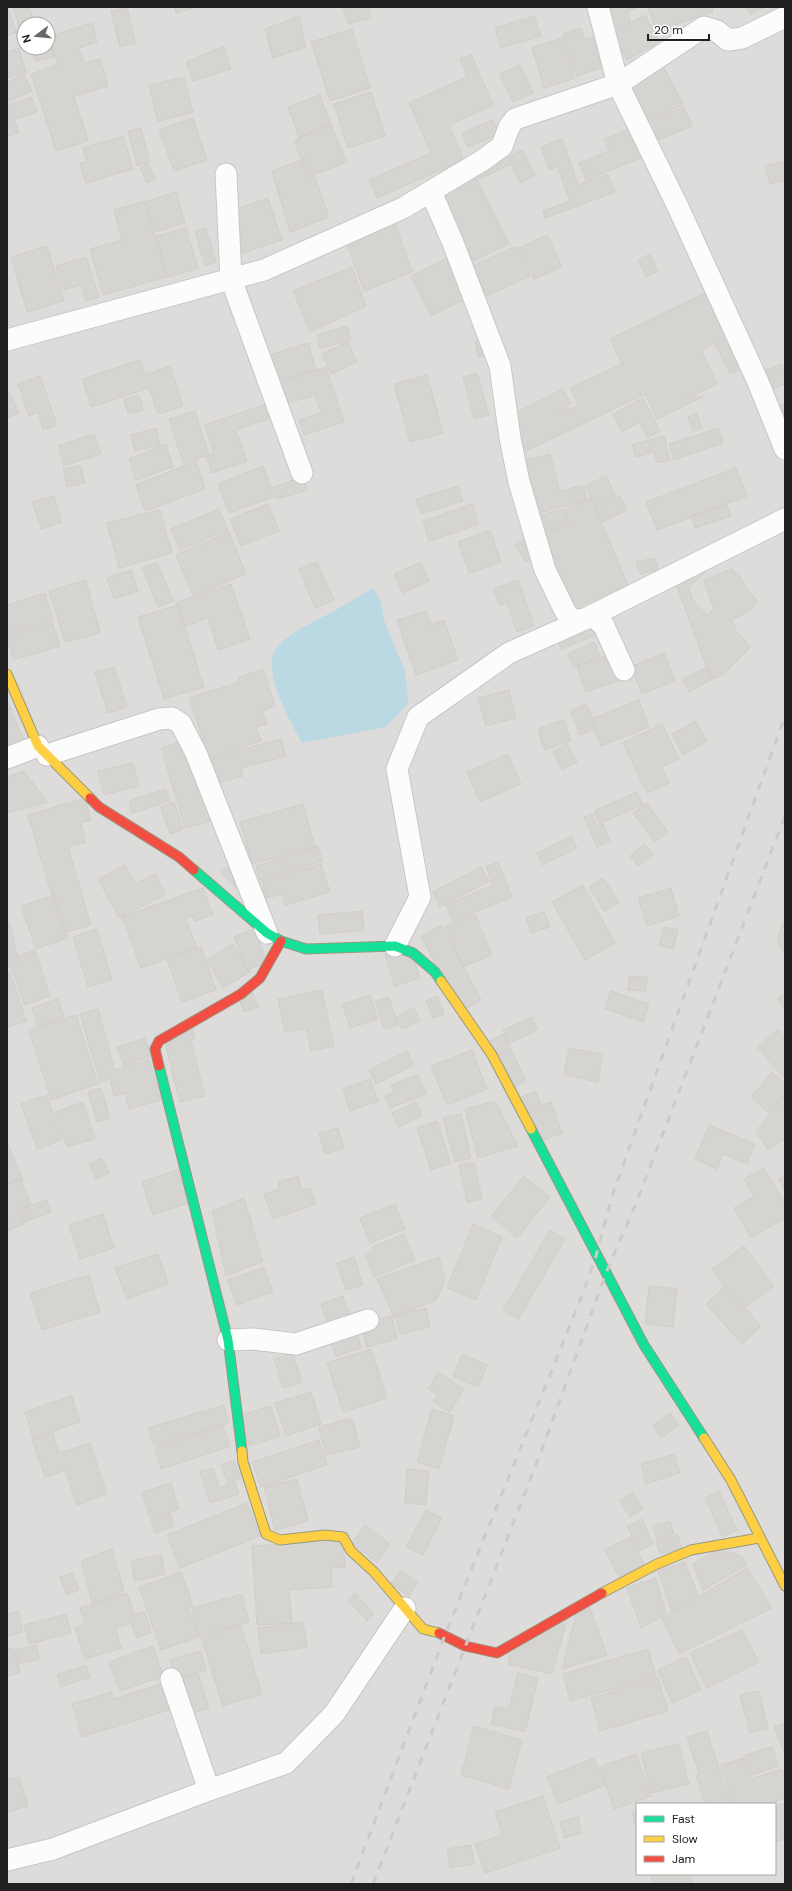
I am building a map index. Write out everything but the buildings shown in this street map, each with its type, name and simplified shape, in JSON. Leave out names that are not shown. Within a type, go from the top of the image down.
[{"type":"street","points":[[598,7],[618,84],[678,207],[745,353],[785,449]]},
{"type":"street","points":[[7,340],[231,279],[271,266],[403,208],[483,160],[502,146],[508,127],[515,119],[618,84],[704,27],[717,31],[728,40],[742,38],[785,17]]},
{"type":"street","points":[[226,174],[231,279],[302,473]]},
{"type":"street","points":[[431,192],[454,243],[500,366],[510,438],[519,482],[545,570],[572,621],[595,617],[604,626],[624,670]]},
{"type":"street","points":[[395,946],[420,897],[397,769],[418,717],[509,653],[583,620],[785,519]]},
{"type":"street","points":[[7,674],[42,751],[99,807],[179,858],[274,937],[306,949],[395,946],[413,953],[435,972],[492,1056],[644,1345],[731,1480],[759,1538],[783,1577]]},
{"type":"street","points":[[7,758],[42,751],[159,719],[172,718],[181,724],[196,753],[274,937],[260,978],[240,994],[159,1041],[155,1049],[228,1340],[243,1462],[266,1534],[280,1540],[325,1535],[343,1537],[352,1551],[374,1572],[423,1629],[445,1635],[465,1646],[497,1653],[569,1609],[641,1573],[690,1551],[716,1544],[759,1538]]},
{"type":"street","points":[[228,1340],[253,1339],[296,1344],[368,1320]]},
{"type":"street","points":[[7,1860],[53,1849],[286,1762],[334,1714],[405,1608]]},
{"type":"street","points":[[171,1679],[209,1790]]},
{"type":"shaded area","points":[[7,7],[785,7],[785,1884],[7,1884]]},
{"type":"water","points":[[373,588],[381,602],[384,620],[404,668],[408,704],[386,727],[302,743],[286,713],[276,688],[272,665],[273,655],[283,641],[291,635]]},
{"type":"railway","points":[[351,1884],[445,1635],[583,1293],[596,1256],[613,1193],[785,716]]},
{"type":"railway","points":[[373,1884],[544,1444],[606,1273],[637,1201],[785,816]]},
{"type":"traffic: fast","points":[[194,870],[267,933],[281,941],[306,949],[395,946],[413,953],[435,972],[441,981]]},
{"type":"traffic: fast","points":[[159,1066],[228,1340],[242,1451]]},
{"type":"traffic: fast","points":[[531,1129],[644,1345],[704,1438]]},
{"type":"traffic: slow","points":[[7,674],[38,746],[90,798]]},
{"type":"traffic: slow","points":[[441,981],[492,1055],[531,1129]]},
{"type":"traffic: slow","points":[[704,1438],[731,1480],[785,1586]]},
{"type":"traffic: slow","points":[[242,1451],[243,1462],[266,1534],[280,1540],[325,1535],[343,1537],[351,1551],[374,1572],[423,1629],[439,1633]]},
{"type":"traffic: slow","points":[[602,1593],[657,1564],[691,1550],[759,1538]]},
{"type":"traffic: jam","points":[[90,798],[99,807],[179,857],[194,870]]},
{"type":"traffic: jam","points":[[159,1066],[155,1049],[159,1041],[241,994],[260,978],[281,941]]},
{"type":"traffic: jam","points":[[439,1633],[465,1646],[497,1653],[602,1593]]}]
